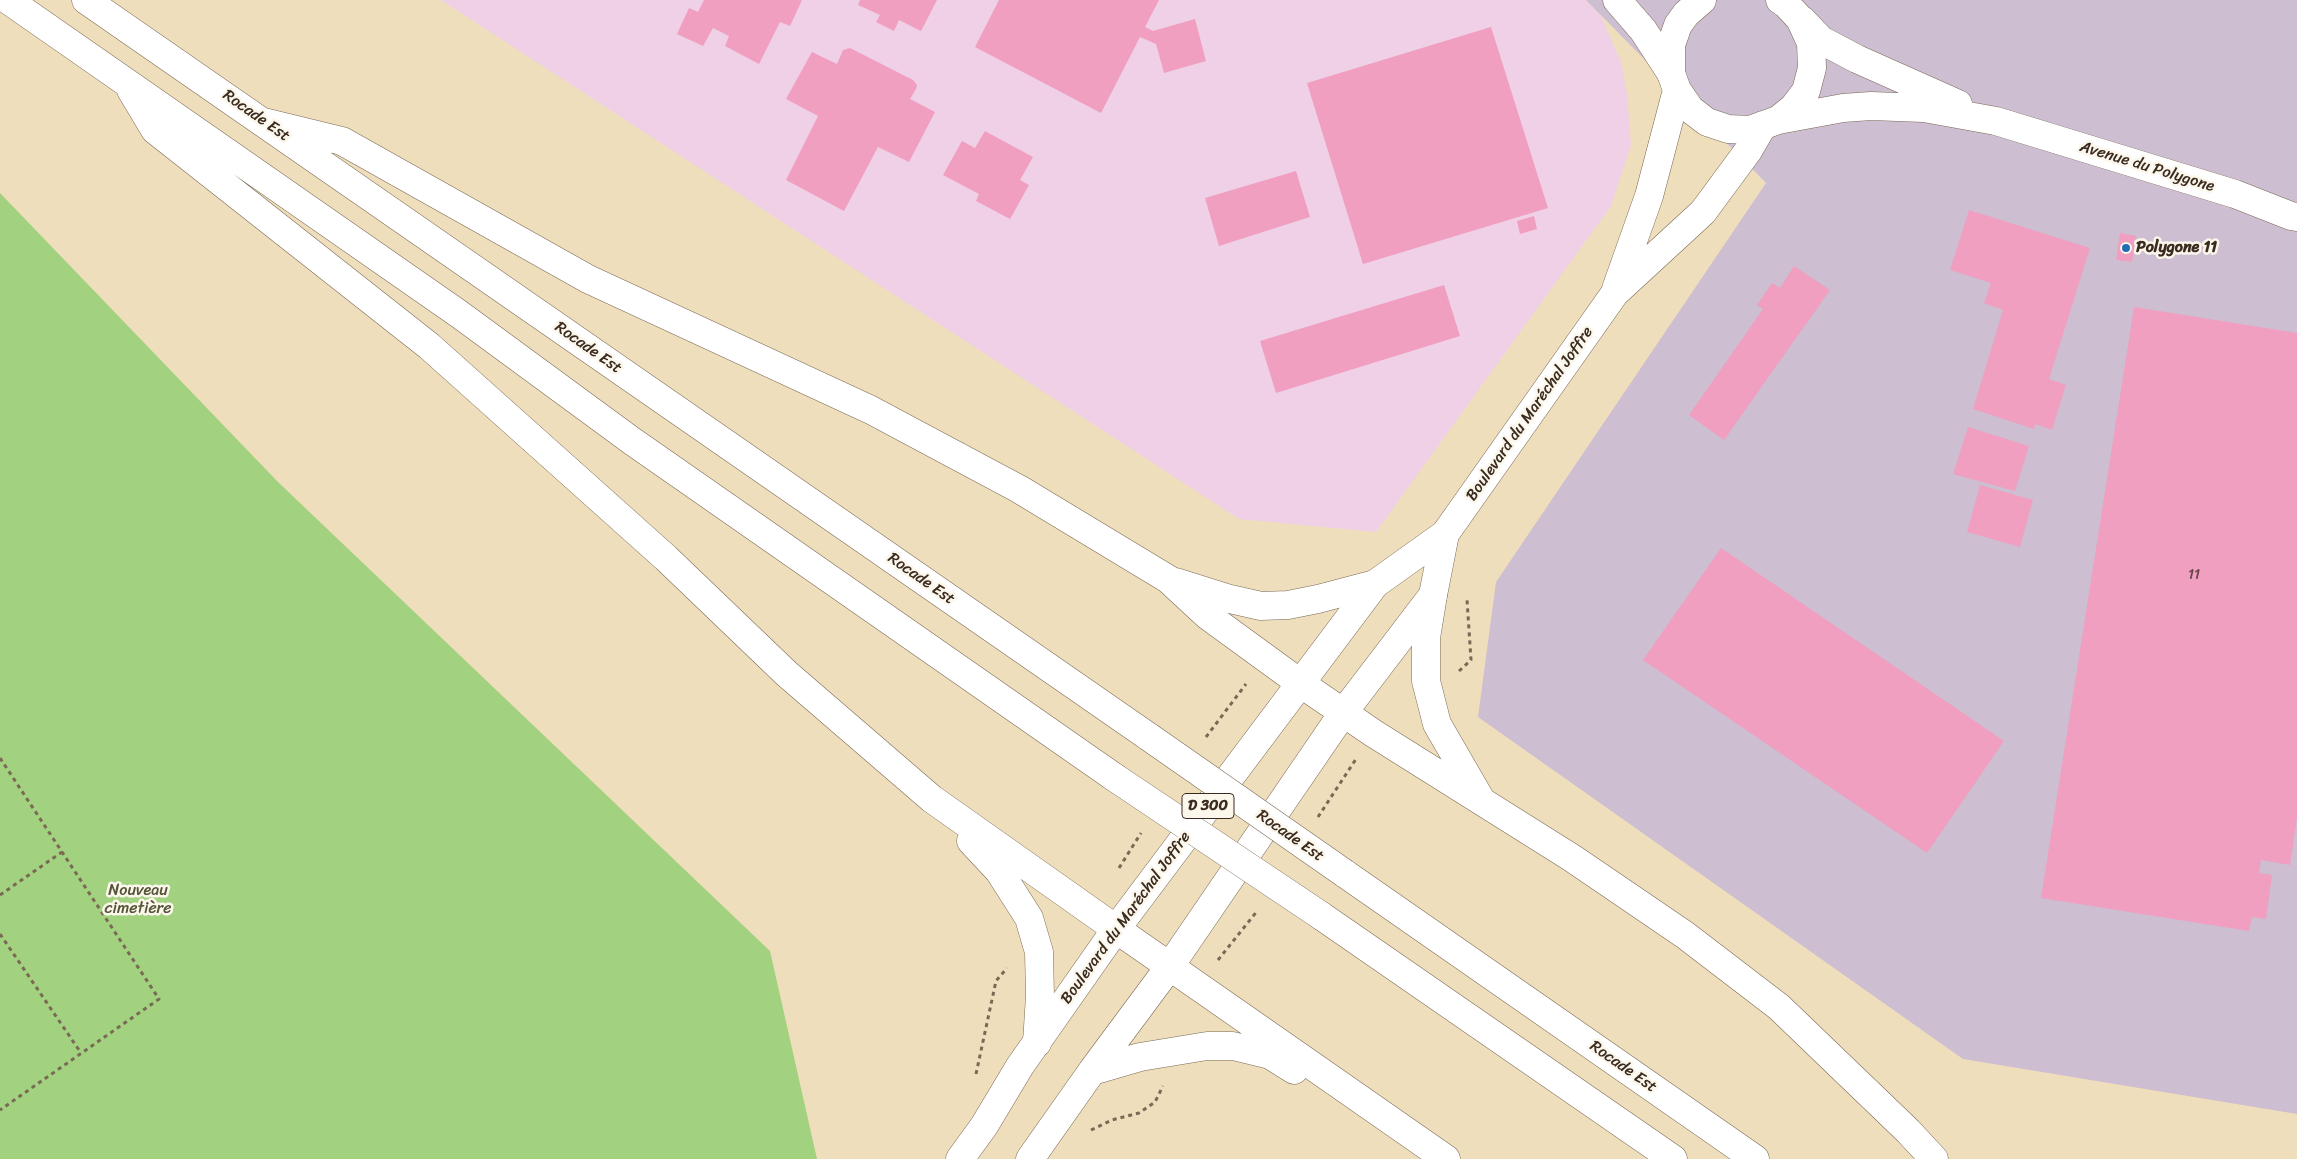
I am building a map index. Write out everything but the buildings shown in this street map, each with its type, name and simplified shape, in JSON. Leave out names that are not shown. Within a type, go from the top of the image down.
[{"type":"main road","points":[[8,0],[451,308],[632,441],[1114,777],[1320,915],[1673,1159]]},
{"type":"main road","name":"Rocade Est","points":[[86,0],[1755,1159]]},
{"type":"main road","points":[[1617,0],[1643,30],[1674,81]]},
{"type":"main road","name":"Boulevard du Maréchal Joffre","points":[[1615,293],[1649,196],[1674,81],[1671,45],[1678,26],[1686,14],[1702,0]]},
{"type":"main road","name":"Avenue du Polygone","points":[[1780,0],[1821,40],[1857,59],[1996,121]]},
{"type":"main road","points":[[1770,123],[1794,107],[1806,91],[1812,68],[1811,43],[1800,19]]},
{"type":"main road","name":"Avenue du Polygone","points":[[1674,81],[1690,109],[1707,122],[1728,129],[1750,130],[1770,123],[1843,108],[1871,106],[1924,108],[1996,121],[2235,194],[2297,217]]},
{"type":"main road","points":[[126,82],[155,130],[429,346],[666,558],[787,674],[932,799],[1446,1159]]},
{"type":"main road","points":[[264,122],[342,141],[588,279],[880,414],[1019,489],[1168,579],[1208,616],[1300,683],[1482,802],[1572,858],[1685,935],[1779,1007],[1908,1131],[1934,1159]]},
{"type":"main road","name":"Boulevard du Maréchal Joffre","points":[[960,1159],[984,1126],[1020,1066],[1116,929],[1376,584],[1445,534],[1615,293],[1703,212],[1770,123]]},
{"type":"main road","points":[[2235,194],[2297,197]]},
{"type":"main road","name":"Boulevard du Maréchal Joffre","points":[[1030,1159],[1170,966],[1343,712],[1433,595],[1445,534]]},
{"type":"main road","points":[[1168,579],[1230,599],[1261,606],[1288,605],[1376,584]]},
{"type":"main road","points":[[1433,595],[1426,638],[1426,681],[1438,724],[1482,802]]},
{"type":"main road","points":[[932,799],[999,871],[1029,918],[1039,952],[1040,996],[1037,1043]]},
{"type":"main road","points":[[1092,1072],[1140,1057],[1207,1046],[1233,1046],[1270,1055],[1439,1159]]},
{"type":"path","points":[[0,758],[158,999],[0,1110]]},
{"type":"path","points":[[0,895],[62,852]]},
{"type":"path","points":[[0,934],[81,1053]]},
{"type":"shaded area","points":[[441,0],[1586,0],[1601,16],[1621,62],[1627,94],[1631,145],[1611,206],[1376,532],[1239,519]]},
{"type":"shaded area","points":[[1586,0],[2297,0],[2297,1114],[1963,1059],[1478,717],[1496,582],[1766,183]]},
{"type":"green space","name":"Nouveau cimetière","points":[[0,193],[278,482],[770,951],[817,1159],[0,1159]]},
{"type":"place","name":"Polygone 11","points":[[2126,248]]}]
